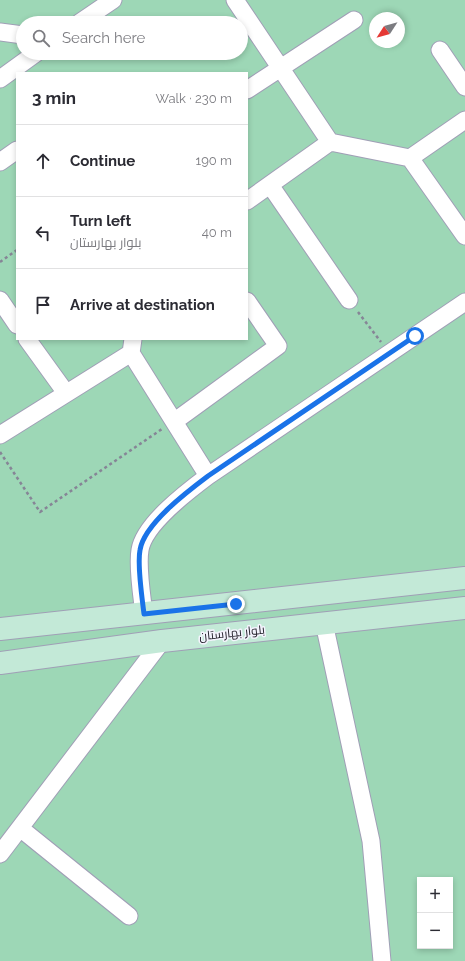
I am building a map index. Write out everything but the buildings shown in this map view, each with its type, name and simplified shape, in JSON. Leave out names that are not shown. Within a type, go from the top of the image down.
[{"type":"main road","points":[[0,630],[465,578]]},
{"type":"main road","name":"بلوار بهارستان","points":[[0,662],[162,641],[465,608]]},
{"type":"street","points":[[89,16],[113,0]]},
{"type":"street","points":[[235,0],[246,16]]},
{"type":"street","points":[[248,19],[330,142],[410,158],[465,236]]},
{"type":"street","points":[[248,89],[354,20]]},
{"type":"street","points":[[0,32],[16,34]]},
{"type":"street","points":[[440,50],[465,87]]},
{"type":"street","points":[[0,79],[26,60]]},
{"type":"street","points":[[410,158],[465,120]]},
{"type":"street","points":[[248,200],[330,142]]},
{"type":"street","points":[[0,162],[16,151]]},
{"type":"street","points":[[270,185],[349,300]]},
{"type":"street","points":[[0,300],[16,324]]},
{"type":"street","points":[[175,420],[278,346],[248,302]]},
{"type":"street","points":[[144,614],[140,549],[150,528],[186,493],[208,476],[465,302]]},
{"type":"street","points":[[28,340],[66,393]]},
{"type":"street","points":[[0,435],[66,393],[132,346],[208,476]]},
{"type":"street","points":[[324,623],[371,841],[382,961]]},
{"type":"street","points":[[0,854],[162,641]]},
{"type":"street","points":[[20,828],[129,916]]},
{"type":"path","points":[[0,262],[16,251]]},
{"type":"path","points":[[349,300],[390,353]]},
{"type":"path","points":[[0,452],[40,512],[175,420]]},
{"type":"green space","points":[[0,0],[465,0],[465,961],[0,961]]},
{"type":"route","points":[[236,604],[144,614],[141,585],[140,549],[150,528],[186,493],[208,476],[415,336]]}]
